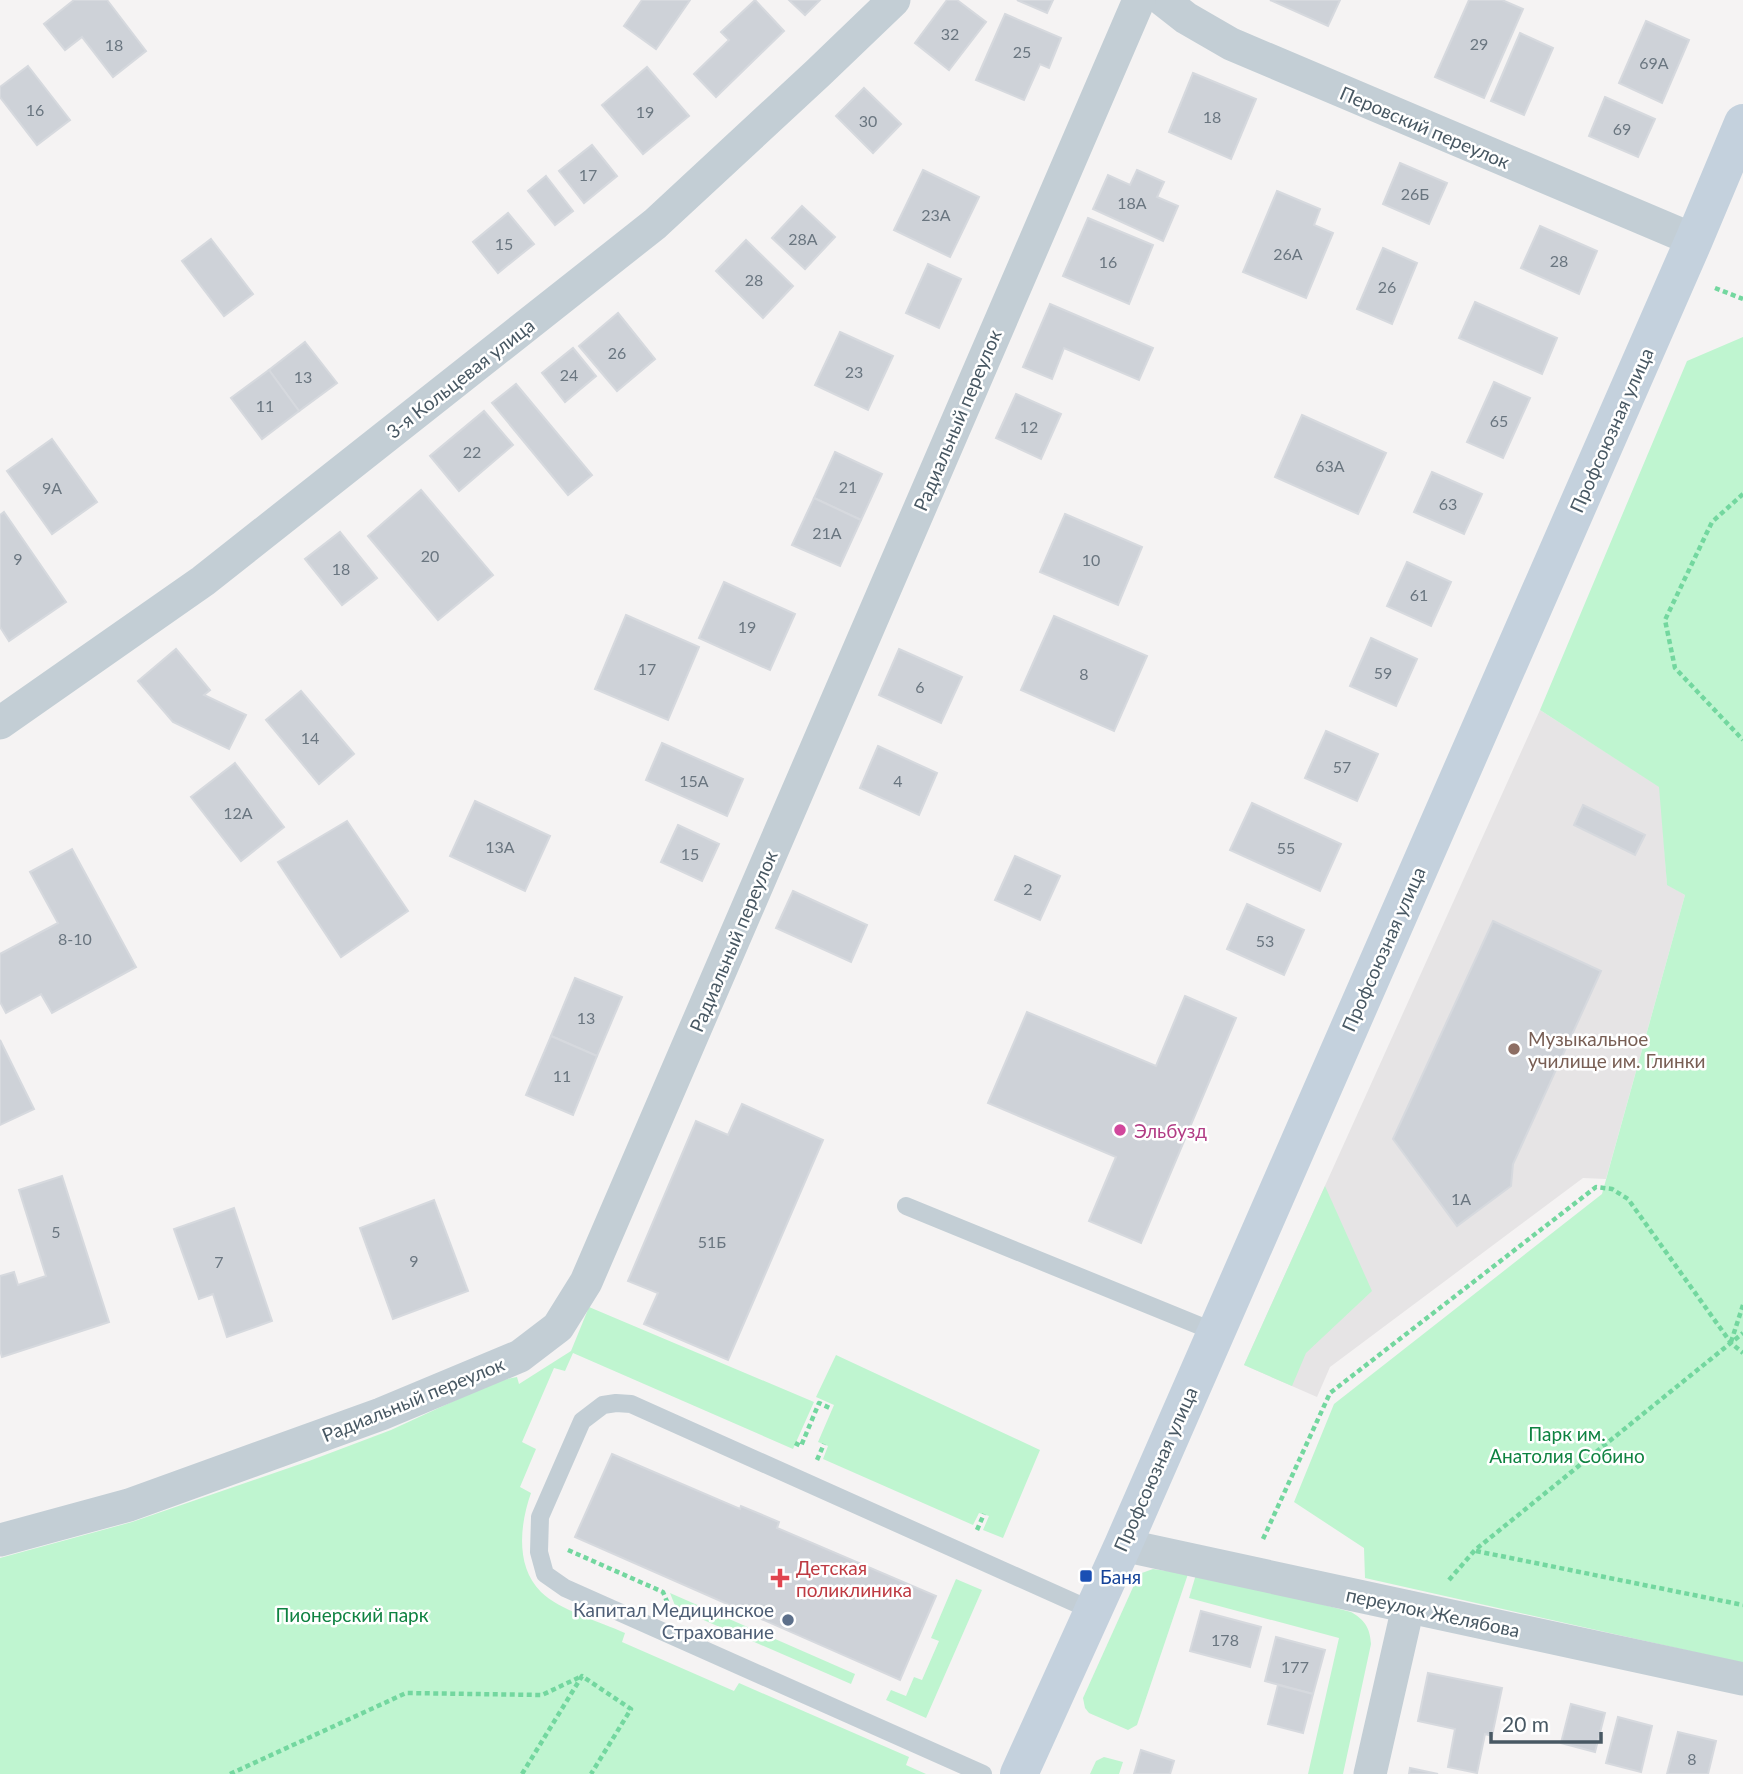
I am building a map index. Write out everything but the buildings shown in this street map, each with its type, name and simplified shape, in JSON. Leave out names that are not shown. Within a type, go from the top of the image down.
[{"type":"main road","name":"Профсоюзная улица","points":[[1019,1774],[1091,1610],[1123,1545],[1695,240],[1743,123]]},
{"type":"street","name":"3-я Кольцевая улица","points":[[0,723],[203,581],[655,224],[894,0]]},
{"type":"street","name":"Радиальный переулок","points":[[0,1540],[129,1506],[381,1414],[520,1356],[558,1327],[586,1282],[1139,0]]},
{"type":"street","name":"Перовский переулок","points":[[1163,0],[1186,18],[1231,44],[1695,240]]},
{"type":"street","name":"переулок Желябова","points":[[1123,1545],[1743,1679]]},
{"type":"street","points":[[1370,1774],[1419,1610]]},
{"type":"lane","points":[[906,1206],[1215,1332]]},
{"type":"lane","points":[[983,1774],[565,1588],[545,1574],[539,1552],[540,1517],[582,1421],[603,1405],[631,1404],[1091,1610]]},
{"type":"path","points":[[1743,494],[1712,522],[1665,620],[1675,668],[1743,740]]},
{"type":"path","points":[[1249,1572],[1330,1393],[1596,1187],[1612,1189],[1628,1199],[1731,1343],[1743,1353]]},
{"type":"path","points":[[1731,1343],[1743,1305]]},
{"type":"path","points":[[1419,1610],[1437,1594],[1475,1550],[1743,1333]]},
{"type":"path","points":[[795,1443],[801,1446],[819,1404],[832,1409]]},
{"type":"path","points":[[816,1463],[824,1444]]},
{"type":"path","points":[[976,1533],[984,1514]]},
{"type":"path","points":[[1475,1550],[1743,1605]]},
{"type":"path","points":[[230,1774],[406,1693],[542,1695],[582,1676]]},
{"type":"path","points":[[522,1774],[582,1676]]},
{"type":"path","points":[[582,1676],[631,1709],[592,1774]]},
{"type":"shaded area","name":"Музыкальное училище им. Глинки","points":[[1540,710],[1660,787],[1667,884],[1685,895],[1606,1179],[1583,1178],[1330,1367],[1317,1397],[1244,1365]]},
{"type":"green space","name":"Парк им. Анатолия Собино","points":[[1743,337],[1743,1663],[1365,1578],[1364,1548],[1294,1502],[1334,1404],[1602,1194],[1685,895],[1667,885],[1659,787],[1540,710],[1687,361]]},
{"type":"green space","points":[[1325,1186],[1372,1291],[1306,1353],[1292,1386],[1244,1365]]},
{"type":"green space","name":"Пионерский парк","points":[[589,1307],[814,1402],[793,1449],[573,1353],[565,1371],[554,1368],[522,1442],[536,1449],[520,1487],[531,1493],[524,1518],[522,1544],[527,1570],[533,1582],[541,1592],[558,1604],[625,1633],[622,1642],[734,1691],[739,1683],[909,1757],[906,1765],[926,1774],[0,1774],[0,1558],[132,1522],[309,1461],[391,1430],[497,1381],[517,1377],[519,1384],[571,1351]]},
{"type":"green space","points":[[836,1355],[1040,1450],[1003,1538],[983,1530],[989,1516],[979,1513],[973,1525],[823,1459],[828,1446],[818,1442],[834,1405],[816,1397]]},
{"type":"green space","points":[[1153,1569],[1188,1574],[1137,1725],[1128,1730],[1089,1713],[1083,1698],[1139,1574]]},
{"type":"green space","points":[[1197,1571],[1351,1612],[1366,1625],[1371,1644],[1343,1774],[1308,1774],[1339,1638],[1189,1598]]},
{"type":"green space","points":[[956,1579],[982,1590],[926,1718],[886,1700],[891,1690],[906,1696],[914,1677],[922,1680],[939,1641],[931,1638]]},
{"type":"green space","points":[[670,1593],[855,1674],[851,1684],[676,1608]]},
{"type":"green space","points":[[1104,1757],[1123,1762],[1119,1774],[1090,1774],[1096,1761]]},
{"type":"place","name":"Музыкальное училище им. Глинки","points":[[1514,1049]]},
{"type":"place","name":"Эльбузд","points":[[1120,1130]]},
{"type":"place","name":"Баня","points":[[1086,1576]]},
{"type":"place","name":"Детская поликлиника","points":[[780,1578]]},
{"type":"place","name":"Капитал Медицинское Страхование","points":[[788,1620]]}]
